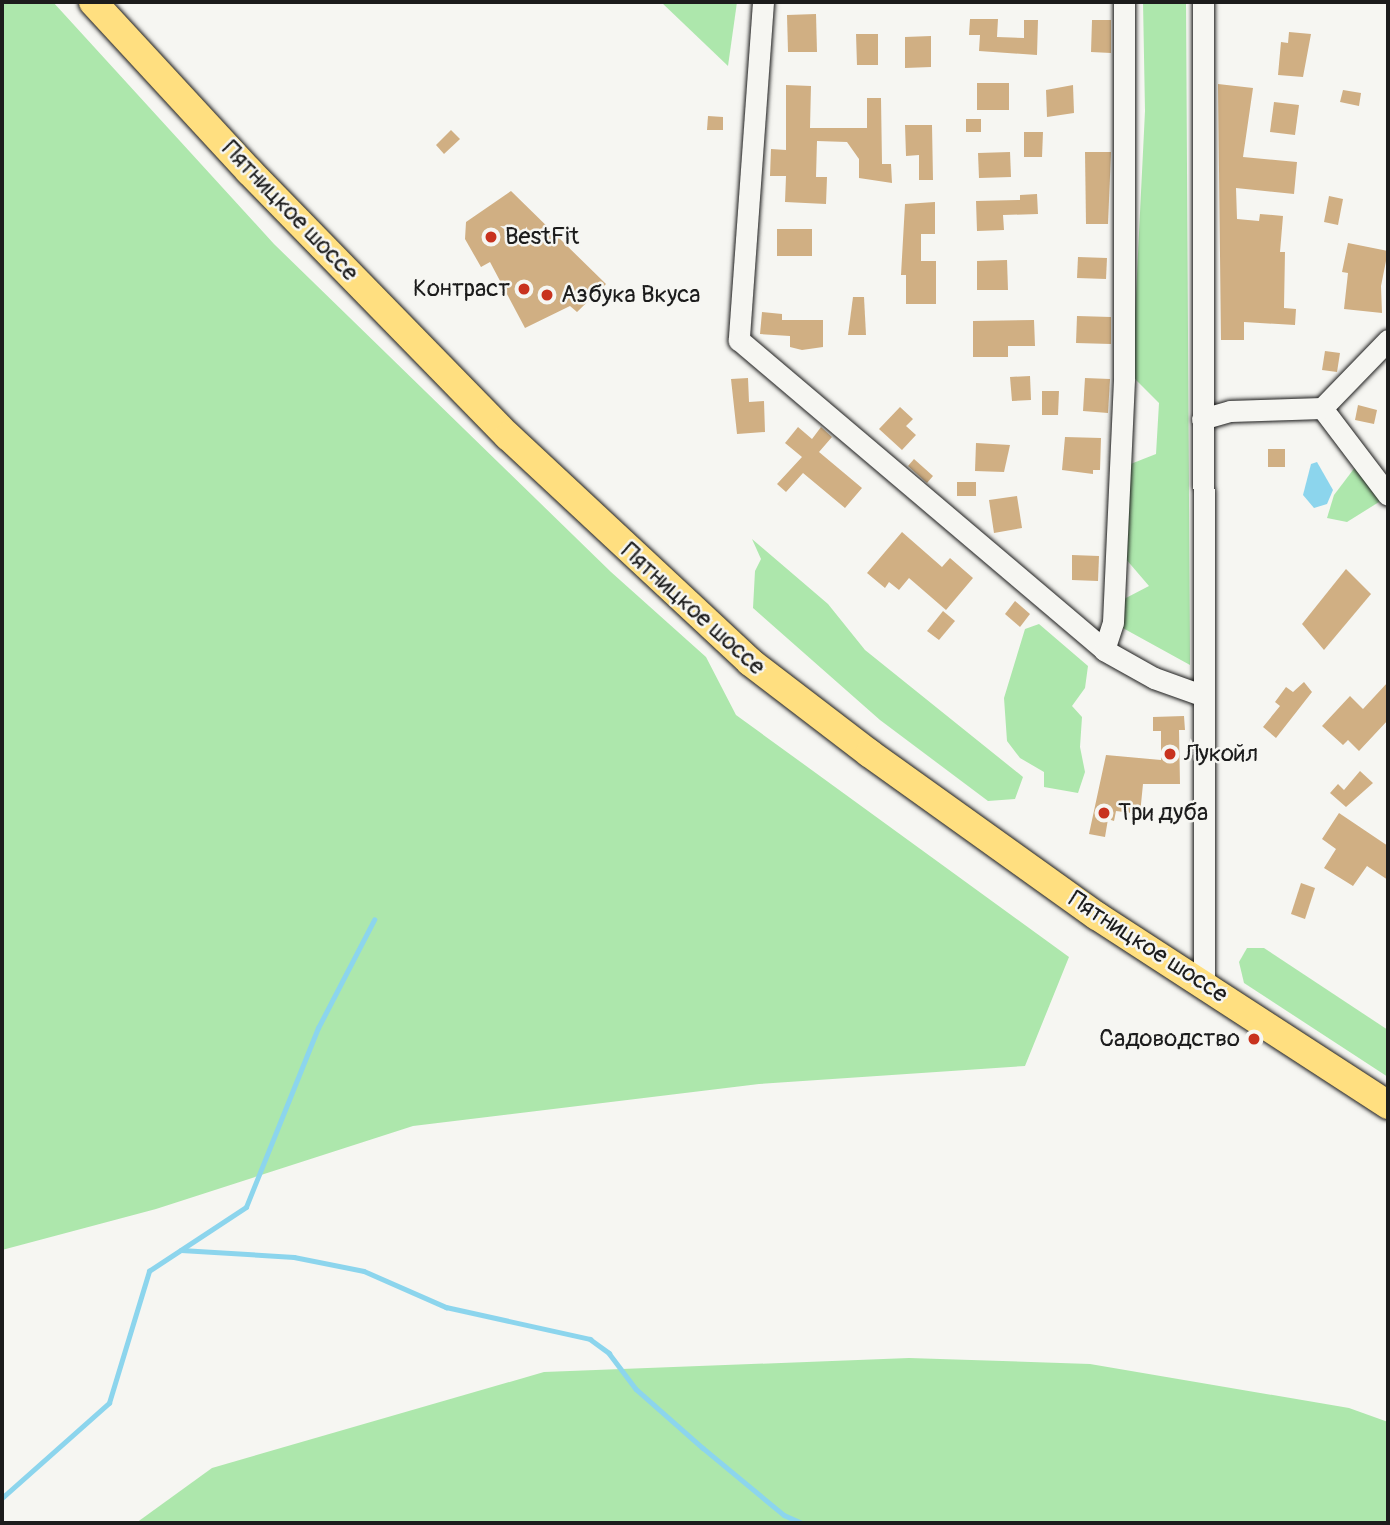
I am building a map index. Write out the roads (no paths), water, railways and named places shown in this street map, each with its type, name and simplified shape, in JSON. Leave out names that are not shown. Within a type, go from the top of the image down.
[{"type":"main road","name":"Пятницкое шоссе","points":[[93,2],[249,171],[508,436],[750,662],[986,837],[1388,1105]]},
{"type":"street","points":[[763,2],[739,340],[1104,650],[1154,678],[1204,696]]},
{"type":"street","points":[[1104,650],[1113,622],[1125,352],[1124,2]]},
{"type":"street","points":[[1203,2],[1204,984]]},
{"type":"street","points":[[1202,419],[1230,411],[1322,408],[1388,340]]},
{"type":"street","points":[[1322,408],[1385,485]]},
{"type":"water","points":[[1317,462],[1333,490],[1327,504],[1314,508],[1303,495],[1311,464]]},
{"type":"waterway","points":[[2,1498],[109,1403],[149,1271],[246,1207],[318,1028],[374,920]]},
{"type":"waterway","points":[[181,1250],[294,1257],[364,1271],[446,1307],[590,1339],[609,1353],[636,1389],[703,1448],[784,1515],[802,1523]]},
{"type":"place","name":"BestFit","points":[[491,237]]},
{"type":"place","name":"Контраст","points":[[524,289]]},
{"type":"place","name":"Азбука Вкуса","points":[[547,295]]},
{"type":"place","name":"Лукойл","points":[[1170,754]]},
{"type":"place","name":"Три дуба","points":[[1104,813]]},
{"type":"place","name":"Садоводство","points":[[1254,1039]]}]
